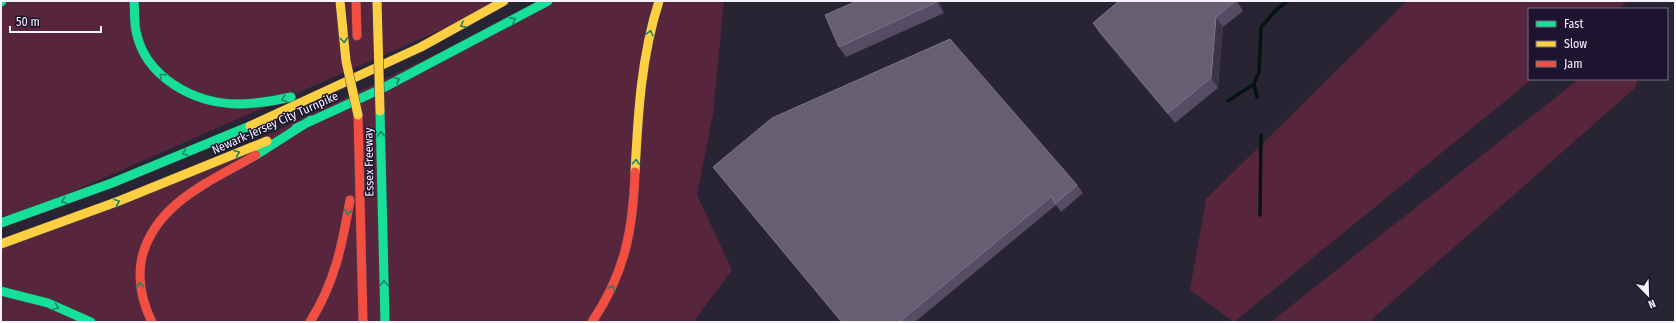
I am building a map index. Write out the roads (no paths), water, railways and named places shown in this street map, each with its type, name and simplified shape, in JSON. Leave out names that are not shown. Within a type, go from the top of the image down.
[{"type":"main road","points":[[134,1],[137,34],[144,53],[153,67],[179,90],[206,100],[238,105],[264,104],[374,70]]},
{"type":"main road","points":[[340,1],[346,61],[358,115]]},
{"type":"main road","points":[[356,1],[357,47]]},
{"type":"main road","name":"Essex Freeway","points":[[377,1],[385,322]]},
{"type":"main road","name":"Newark-Jersey City Turnpike","points":[[1,244],[175,179],[311,120],[383,88],[548,1]]},
{"type":"main road","points":[[592,322],[616,281],[628,245],[634,201],[643,71],[650,31],[659,1]]},
{"type":"main road","name":"Newark-Jersey City Turnpike","points":[[1,223],[112,183],[268,118],[374,70],[503,3]]},
{"type":"main road","name":"Essex Freeway","points":[[357,69],[363,322]]},
{"type":"main road","points":[[152,322],[142,298],[140,270],[146,243],[161,217],[176,203],[196,190],[254,157],[311,120]]},
{"type":"main road","points":[[310,322],[323,300],[339,260],[360,160]]},
{"type":"main road","points":[[1,291],[48,303],[91,322]]},
{"type":"waterway","points":[[1228,101],[1254,84],[1259,72],[1261,27],[1277,9],[1288,1]]},
{"type":"waterway","points":[[1254,84],[1257,97]]},
{"type":"waterway","points":[[1260,215],[1261,135]]}]
